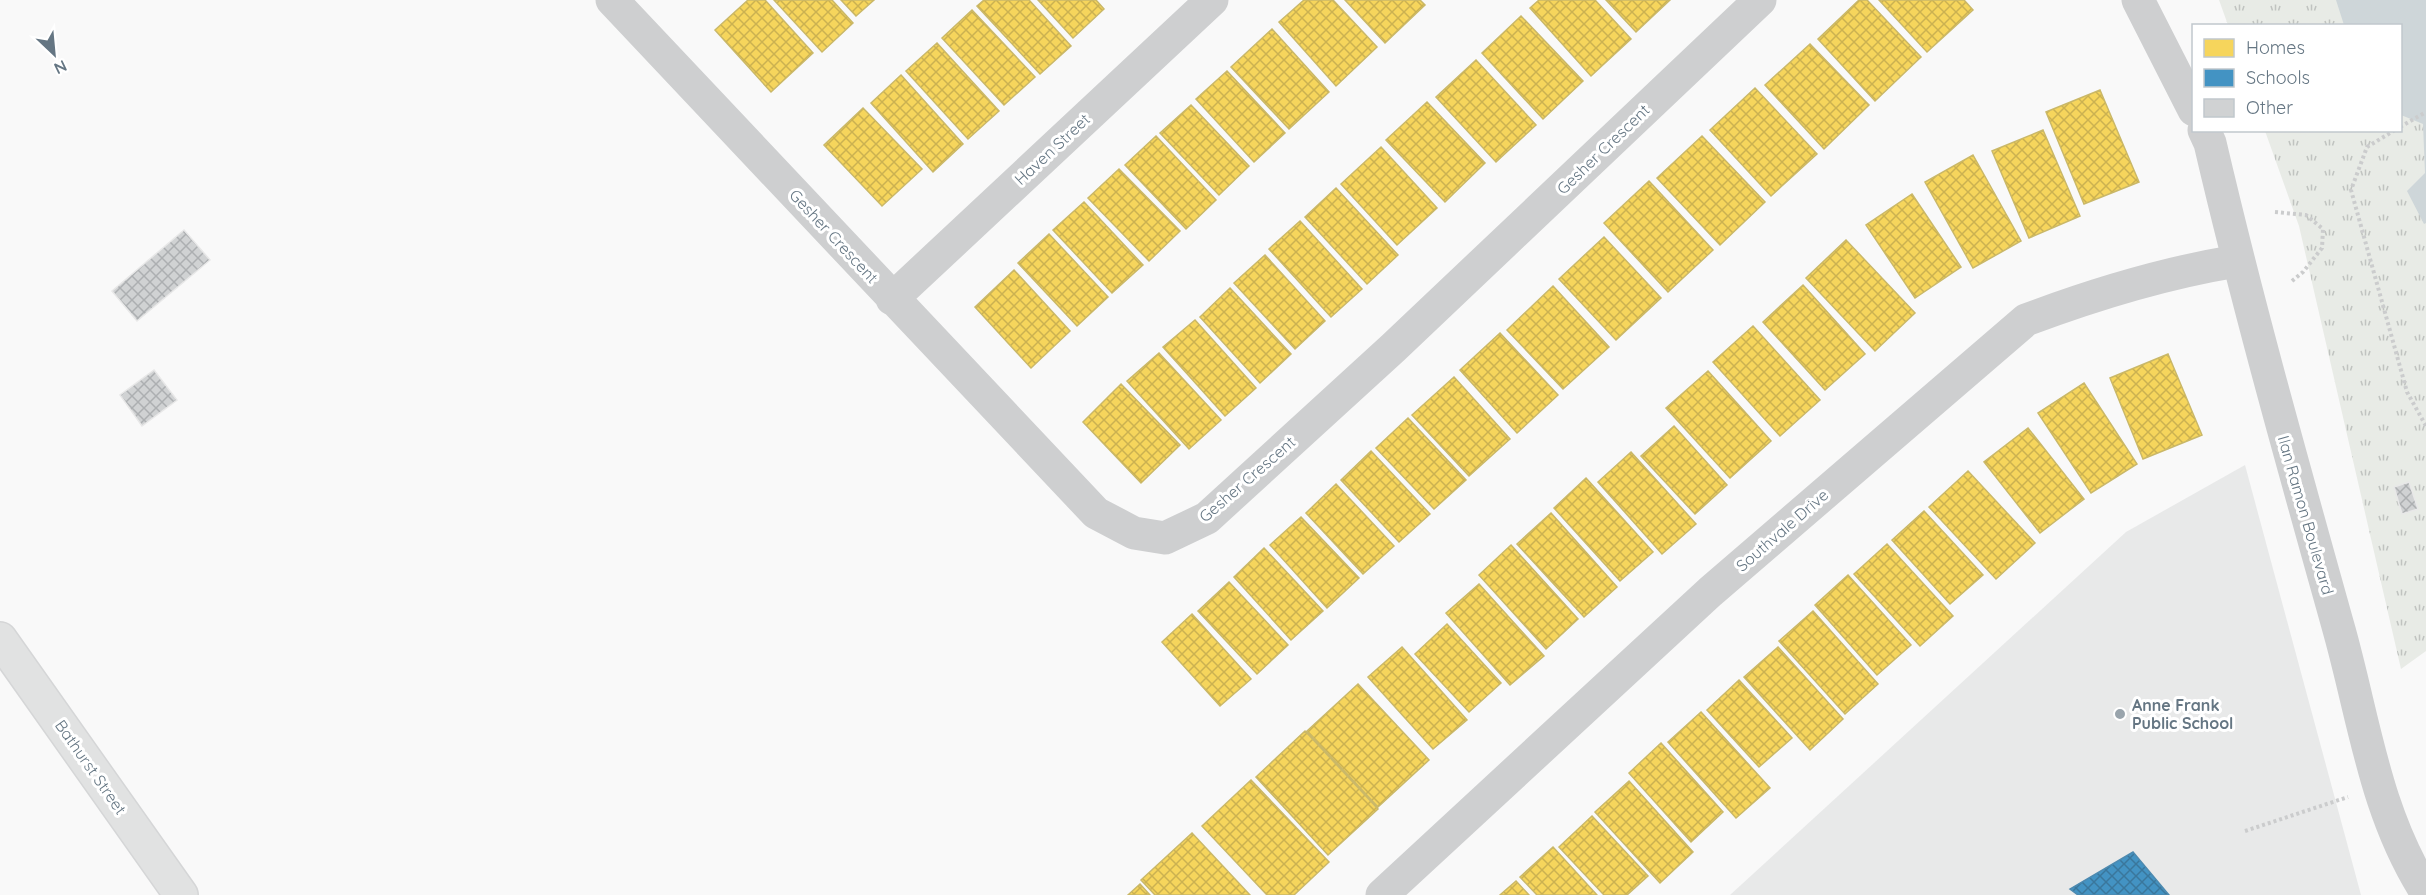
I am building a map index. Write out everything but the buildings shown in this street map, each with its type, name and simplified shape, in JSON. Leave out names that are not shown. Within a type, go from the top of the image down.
[{"type":"main road","name":"Bathurst Street","points":[[0,639],[182,895]]},
{"type":"street","name":"Haven Street","points":[[892,299],[1212,0]]},
{"type":"street","name":"Gesher Crescent","points":[[629,6],[892,299],[1096,513],[1134,533],[1165,538],[1207,518],[1393,348],[1760,0]]},
{"type":"street","points":[[2138,0],[2192,108]]},
{"type":"street","name":"Ilan Ramon Boulevard","points":[[2205,132],[2210,143],[2237,261],[2297,484],[2339,629],[2377,788],[2408,864],[2426,892]]},
{"type":"street","name":"Southvale Drive","points":[[1382,895],[1710,592],[2026,320],[2097,294],[2186,270],[2237,261]]},
{"type":"path","points":[[2402,126],[2426,112]]},
{"type":"path","points":[[2392,132],[2367,147],[2351,190],[2406,392],[2426,426]]},
{"type":"path","points":[[2275,212],[2306,215],[2323,229],[2322,248],[2303,272],[2292,281]]},
{"type":"path","points":[[2245,831],[2377,788]]},
{"type":"shaded area","points":[[2336,0],[2426,0],[2426,223],[2424,224],[2407,191],[2425,173],[2423,124],[2402,115],[2402,24],[2344,24]]},
{"type":"shaded area","name":"Anne Frank Public School","points":[[2245,465],[2361,895],[1730,895],[2126,532]]},
{"type":"green space","points":[[2219,0],[2426,0],[2426,651],[2401,669],[2299,226],[2265,132],[2402,132],[2402,24],[2228,24]]},
{"type":"place","name":"Anne Frank Public School","points":[[2120,714]]}]
